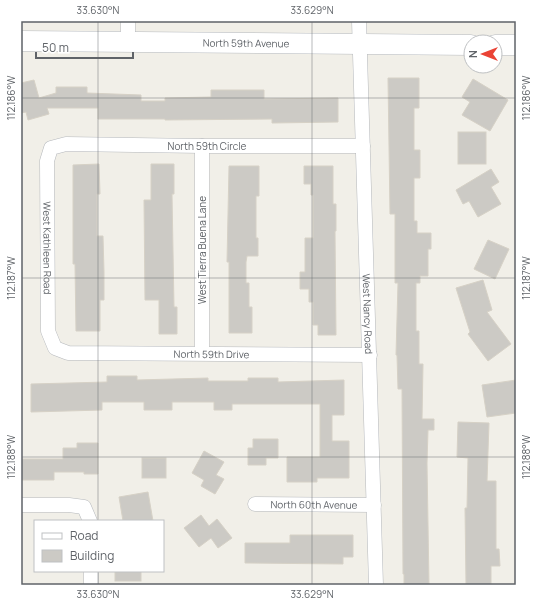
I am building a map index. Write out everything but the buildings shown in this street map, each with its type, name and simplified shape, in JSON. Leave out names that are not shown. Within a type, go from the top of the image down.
[{"type":"main road","name":"North 59th Avenue","points":[[21,41],[463,44]]},
{"type":"main road","points":[[503,45],[516,45]]},
{"type":"street","points":[[128,21],[128,42]]},
{"type":"street","points":[[359,21],[359,44]]},
{"type":"street","name":"West Nancy Road","points":[[359,44],[370,355],[376,585]]},
{"type":"street","name":"North 59th Circle","points":[[51,148],[66,144],[363,146]]},
{"type":"street","name":"West Tierra Buena Lane","points":[[202,146],[202,353]]},
{"type":"street","name":"West Kathleen Road","points":[[51,148],[46,161],[48,331],[55,348]]},
{"type":"street","name":"North 59th Drive","points":[[55,348],[68,353],[370,355]]},
{"type":"street","name":"North 60th Avenue","points":[[255,504],[374,505]]},
{"type":"street","points":[[21,505],[69,505],[84,507],[90,520]]},
{"type":"street","points":[[91,572],[91,585]]}]
